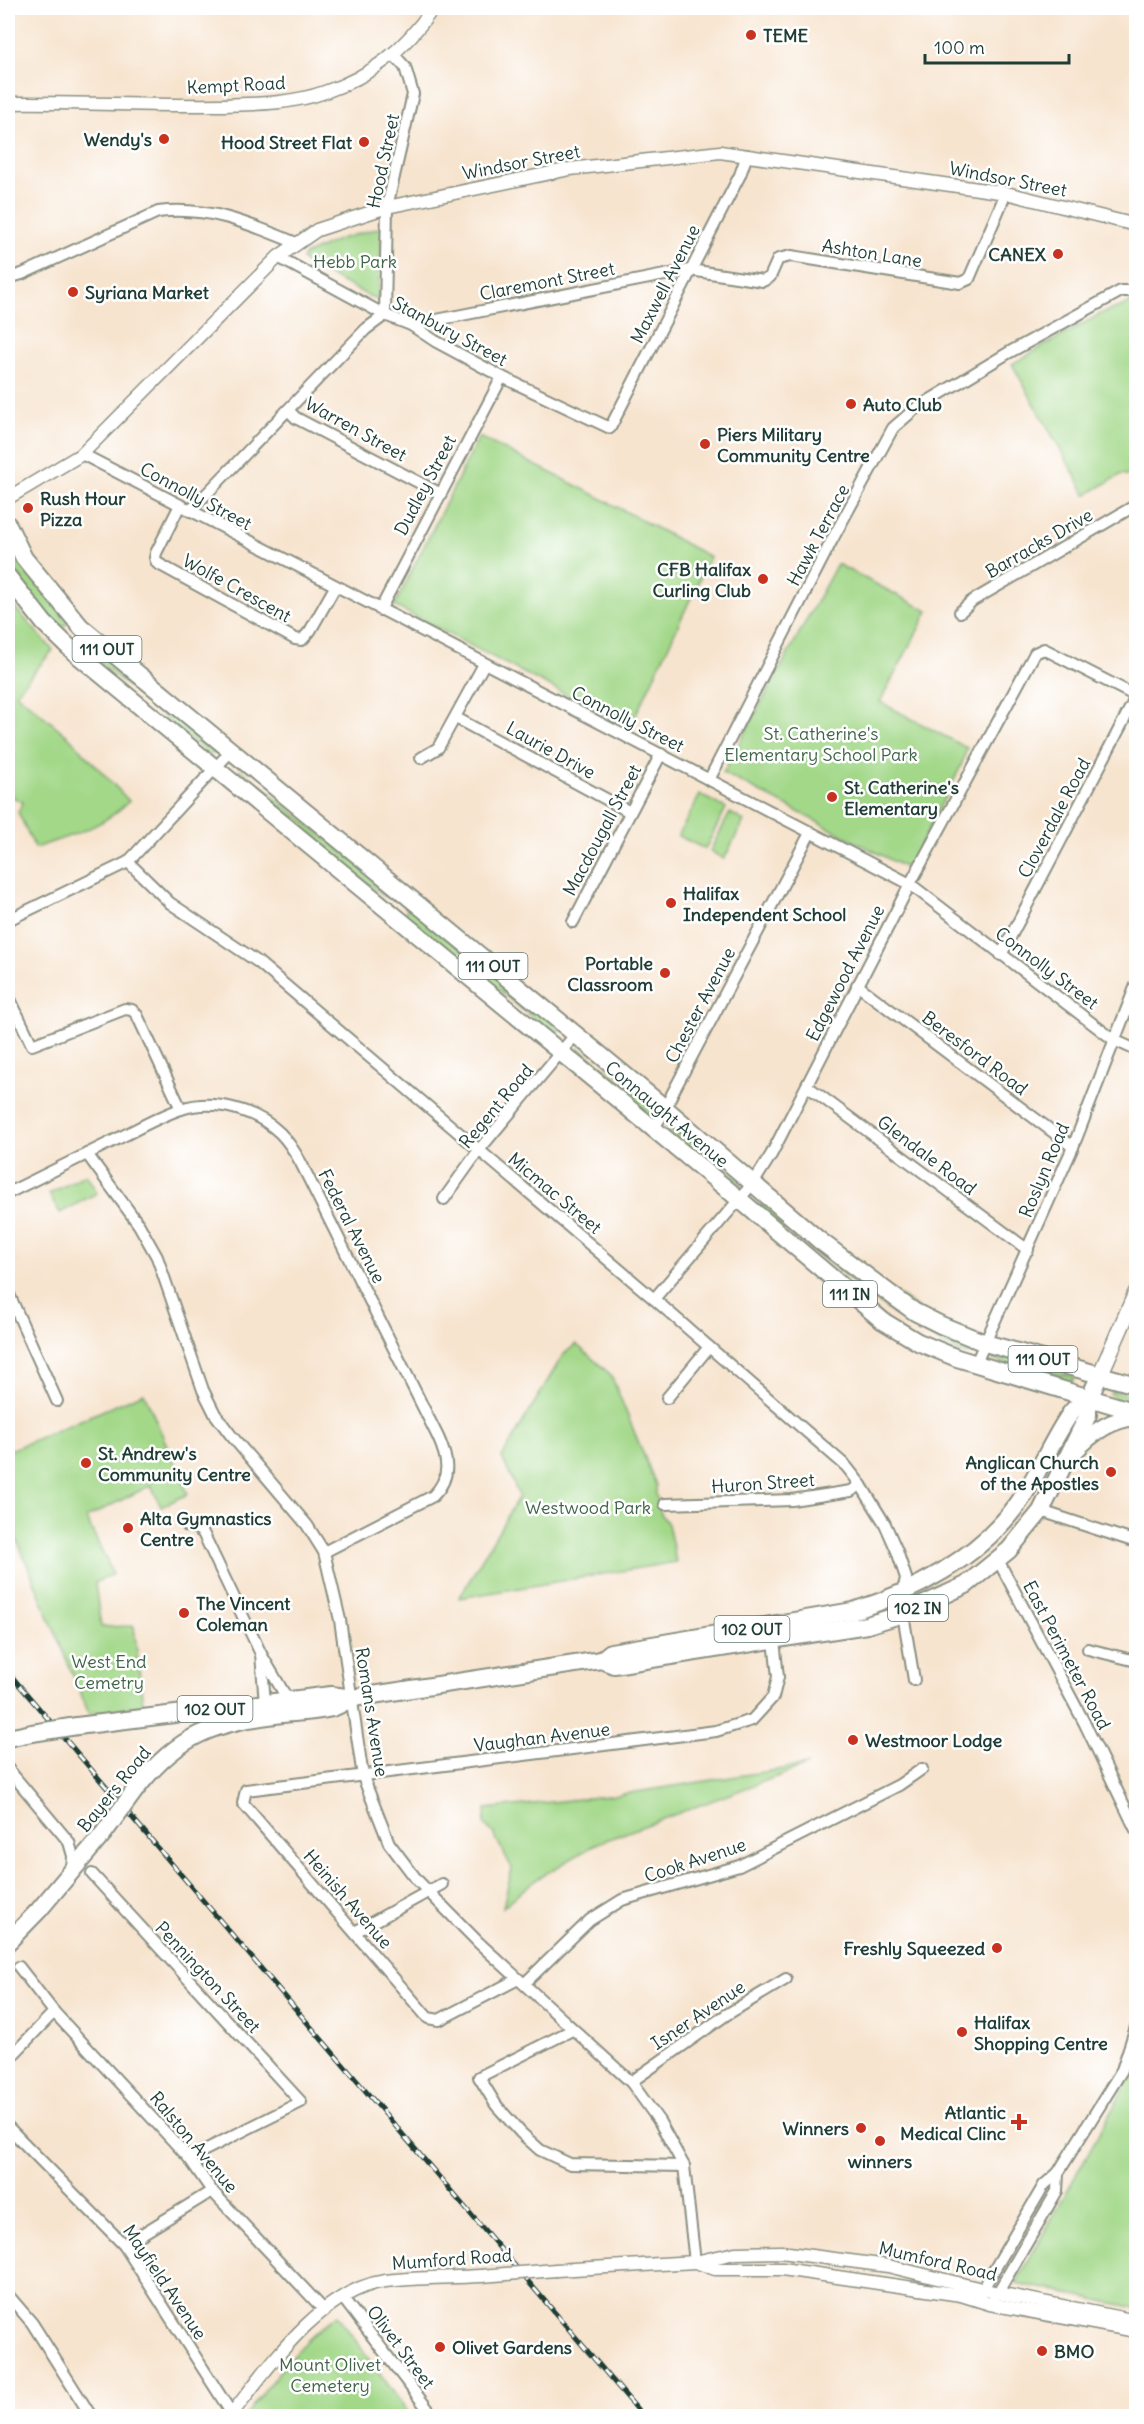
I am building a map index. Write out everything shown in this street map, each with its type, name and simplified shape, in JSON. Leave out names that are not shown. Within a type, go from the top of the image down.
[{"type":"main road","name":"Connaught Avenue","points":[[8,525],[24,558],[81,627],[754,1182],[819,1240],[915,1312],[985,1343],[1137,1385]]},
{"type":"main road","name":"Connaught Avenue","points":[[8,577],[44,623],[74,652],[739,1199],[883,1321],[918,1342],[975,1365],[1137,1412]]},
{"type":"main road","points":[[391,912],[406,893]]},
{"type":"main road","name":"Bayers Road","points":[[601,1660],[611,1652],[854,1611],[923,1583],[950,1566],[996,1529],[1022,1496],[1071,1411],[1088,1398],[1101,1375],[1137,1293]]},
{"type":"main road","name":"Bayers Road","points":[[8,1738],[77,1726],[331,1695],[353,1698],[601,1660],[614,1665],[867,1624],[903,1614],[966,1585],[998,1560],[1041,1511],[1088,1415],[1088,1398]]},
{"type":"main road","points":[[1064,1464],[1097,1431],[1109,1423],[1137,1417]]},
{"type":"main road","points":[[996,1529],[994,1545],[998,1560]]},
{"type":"main road","points":[[923,1583],[940,1577],[954,1577],[966,1585]]},
{"type":"main road","name":"Bayers Road","points":[[8,1942],[72,1871],[136,1789],[167,1754],[192,1737],[237,1720],[332,1708],[353,1698]]},
{"type":"street","name":"Kempt Road","points":[[8,104],[180,106],[290,101],[323,93],[348,83],[394,55],[434,8]]},
{"type":"street","name":"Hood Street","points":[[385,315],[387,207],[413,94],[405,67],[394,55]]},
{"type":"street","name":"Windsor Street","points":[[9,495],[58,470],[82,454],[278,257],[296,243],[343,220],[387,207],[570,170],[720,152],[1006,193],[1137,225]]},
{"type":"street","name":"Maxwell Avenue","points":[[610,428],[740,175],[747,155]]},
{"type":"street","name":"Ashton Lane","points":[[690,270],[763,281],[770,277],[778,259],[791,256],[960,283],[969,279],[1006,193]]},
{"type":"street","points":[[8,278],[22,274],[158,212],[181,209],[206,212],[296,243]]},
{"type":"street","name":"Stanbury Street","points":[[278,257],[385,315],[411,325],[502,377],[610,428]]},
{"type":"street","name":"Claremont Street","points":[[411,325],[690,270]]},
{"type":"street","name":"Hawk Terrace","points":[[709,780],[832,540],[893,428],[915,409],[1008,353],[1121,291],[1137,291]]},
{"type":"street","points":[[184,509],[288,411],[366,329],[385,315]]},
{"type":"street","name":"Dudley Street","points":[[380,610],[439,493],[502,377]]},
{"type":"street","name":"Warren Street","points":[[288,411],[296,418],[439,493]]},
{"type":"street","name":"Connolly Street","points":[[82,454],[184,509],[910,884],[1114,1040],[1137,1050]]},
{"type":"street","name":"Barracks Drive","points":[[960,612],[972,601],[1137,505]]},
{"type":"street","name":"Wolfe Crescent","points":[[184,509],[156,553],[157,563],[295,639],[302,640],[310,631],[335,587]]},
{"type":"street","name":"Edgewood Avenue","points":[[654,1299],[754,1182],[771,1155],[910,884],[1035,653],[1044,649],[1137,696]]},
{"type":"street","points":[[421,758],[438,748],[484,664]]},
{"type":"street","name":"Cloverdale Road","points":[[1001,955],[1137,696]]},
{"type":"street","name":"Laurie Drive","points":[[456,717],[630,812]]},
{"type":"street","points":[[8,920],[128,862],[231,751]]},
{"type":"street","name":"Macdougall Street","points":[[573,922],[661,754]]},
{"type":"street","name":"Chester Avenue","points":[[653,1129],[666,1109],[810,833]]},
{"type":"street","name":"Micmac Street","points":[[128,862],[154,890],[170,903],[258,962],[654,1299],[846,1466],[861,1485],[885,1524],[906,1578],[903,1592]]},
{"type":"street","name":"Beresford Road","points":[[857,985],[1073,1147]]},
{"type":"street","name":"Roslyn Road","points":[[975,1365],[1073,1147],[1137,985]]},
{"type":"street","points":[[8,996],[32,1045],[125,1009],[132,1010],[148,1036],[181,1109]]},
{"type":"street","name":"Regent Road","points":[[444,1198],[479,1150],[576,1035]]},
{"type":"street","name":"Glendale Road","points":[[807,1086],[1028,1250]]},
{"type":"street","name":"Federal Avenue","points":[[8,1193],[181,1109],[194,1106],[219,1106],[242,1111],[268,1123],[289,1143],[302,1163],[446,1456],[445,1478],[442,1486],[433,1496],[324,1552]]},
{"type":"street","name":"Romans Avenue","points":[[87,1154],[139,1225],[158,1257],[203,1390],[215,1414],[307,1525],[324,1552],[340,1620],[363,1777],[389,1843],[417,1880],[572,2030],[630,2082],[659,2121],[684,2166],[695,2262]]},
{"type":"street","points":[[8,1293],[57,1401]]},
{"type":"street","points":[[667,1398],[709,1347]]},
{"type":"street","name":"Huron Street","points":[[665,1504],[792,1500],[851,1491],[861,1485]]},
{"type":"street","points":[[1041,1511],[1137,1542]]},
{"type":"street","points":[[188,1527],[196,1528],[203,1533],[261,1654],[288,1700]]},
{"type":"street","name":"East Perimeter Road","points":[[998,1560],[1075,1703],[1137,1830]]},
{"type":"street","points":[[903,1614],[914,1680]]},
{"type":"street","name":"Vaughan Avenue","points":[[246,1790],[716,1731],[752,1720],[773,1697],[778,1677],[774,1640]]},
{"type":"street","points":[[1088,1649],[1137,1661]]},
{"type":"street","points":[[261,1654],[266,1703]]},
{"type":"street","name":"Cook Avenue","points":[[439,2020],[521,1981],[590,1920],[622,1900],[739,1866],[898,1785],[922,1769]]},
{"type":"street","points":[[10,1773],[69,1842],[73,1856],[72,1871]]},
{"type":"street","name":"Heinish Avenue","points":[[246,1790],[243,1803],[428,2018],[439,2020]]},
{"type":"street","name":"Pennington Street","points":[[92,1874],[301,2102],[189,2157]]},
{"type":"street","points":[[355,1932],[442,1884]]},
{"type":"street","name":"Ralston Avenue","points":[[19,1967],[54,2012],[189,2157],[212,2191],[323,2309]]},
{"type":"street","name":"Isner Avenue","points":[[630,2082],[726,2015],[786,1979]]},
{"type":"street","points":[[8,2060],[54,2012]]},
{"type":"street","points":[[976,2301],[1044,2185],[1058,2173],[1122,2070],[1137,2027]]},
{"type":"street","points":[[572,2030],[479,2077],[496,2105],[540,2150],[570,2164],[684,2166]]},
{"type":"street","name":"Mayfield Avenue","points":[[8,2127],[124,2245],[231,2415]]},
{"type":"street","points":[[990,2304],[1057,2191],[1058,2173]]},
{"type":"street","points":[[124,2245],[212,2191]]},
{"type":"street","name":"Mumford Road","points":[[231,2415],[277,2356],[323,2309],[343,2298],[383,2282],[695,2262],[735,2253],[781,2252],[888,2266],[998,2293],[1137,2321]]},
{"type":"street","name":"Mumford Road","points":[[695,2262],[715,2269],[793,2271],[961,2295],[990,2304],[1137,2331]]},
{"type":"street","points":[[8,2295],[32,2323],[91,2416]]},
{"type":"street","name":"Olivet Street","points":[[343,2298],[433,2416]]},
{"type":"green space","name":"Hebb Park","points":[[382,227],[378,299],[308,265],[302,259],[304,255],[340,239]]},
{"type":"green space","points":[[1136,301],[1136,478],[1122,474],[1086,495],[1012,364],[1100,314]]},
{"type":"green space","points":[[479,437],[593,494],[710,557],[630,728],[394,606]]},
{"type":"green space","points":[[8,539],[67,622],[66,625],[62,627],[56,624],[31,594],[8,559]]},
{"type":"green space","name":"St. Catherine's Elementary School Park","points":[[837,564],[928,611],[880,702],[967,748],[961,766],[908,869],[723,773]]},
{"type":"green space","points":[[8,600],[53,650],[16,693],[70,738],[129,801],[96,825],[35,848],[18,812],[23,802],[8,795]]},
{"type":"green space","points":[[87,639],[217,749],[215,754],[208,754],[81,647],[82,640]]},
{"type":"green space","points":[[240,769],[392,892],[391,895],[385,897],[236,776],[235,773]]},
{"type":"green space","points":[[700,795],[726,808],[705,849],[678,836]]},
{"type":"green space","points":[[730,813],[744,821],[724,859],[710,851]]},
{"type":"green space","points":[[408,906],[560,1029],[555,1036],[405,914]]},
{"type":"green space","points":[[579,1048],[654,1106],[655,1111],[652,1115],[577,1055]]},
{"type":"green space","points":[[674,1123],[742,1181],[741,1185],[735,1188],[667,1131],[670,1124]]},
{"type":"green space","points":[[86,1174],[97,1193],[60,1213],[49,1194]]},
{"type":"green space","points":[[766,1203],[969,1344],[972,1352],[967,1355],[962,1354],[904,1322],[761,1210],[760,1206]]},
{"type":"green space","name":"Westwood Park","points":[[576,1344],[611,1375],[656,1485],[661,1514],[668,1524],[676,1562],[459,1598],[519,1496],[502,1457],[563,1355]]},
{"type":"green space","points":[[994,1355],[1075,1377],[1072,1382],[993,1360]]},
{"type":"green space","points":[[1113,1391],[1136,1396],[1136,1405],[1117,1400],[1110,1393]]},
{"type":"green space","name":"West End Cemetry","points":[[144,1393],[188,1494],[161,1507],[151,1485],[86,1518],[113,1574],[95,1583],[101,1627],[134,1626],[143,1705],[89,1714],[8,1518],[8,1451]]},
{"type":"green space","points":[[808,1765],[598,1843],[535,1880],[503,1907],[512,1868],[493,1833],[484,1823],[486,1809],[617,1795]]},
{"type":"green space","points":[[1136,2067],[1136,2308],[1016,2283]]},
{"type":"green space","name":"Mount Olivet Cemetery","points":[[337,2315],[411,2416],[245,2416],[276,2375],[311,2337]]},
{"type":"railway","points":[[8,1672],[643,2416]]},
{"type":"place","name":"TEME","points":[[751,35]]},
{"type":"place","name":"Wendy's","points":[[164,139]]},
{"type":"place","name":"Hood Street Flat","points":[[364,142]]},
{"type":"place","name":"CANEX","points":[[1058,254]]},
{"type":"place","name":"Syriana Market","points":[[73,292]]},
{"type":"place","name":"Auto Club","points":[[851,404]]},
{"type":"place","name":"Piers Military Community Centre","points":[[705,444]]},
{"type":"place","name":"Rush Hour Pizza","points":[[28,508]]},
{"type":"place","name":"CFB Halifax Curling Club","points":[[763,579]]},
{"type":"place","name":"St. Catherine's Elementary","points":[[832,797]]},
{"type":"place","name":"Halifax Independent School","points":[[671,903]]},
{"type":"place","name":"Portable Classroom","points":[[665,973]]},
{"type":"place","name":"St. Andrew's Community Centre","points":[[86,1463]]},
{"type":"place","name":"Anglican Church of the Apostles","points":[[1111,1472]]},
{"type":"place","name":"Alta Gymnastics Centre","points":[[128,1528]]},
{"type":"place","name":"The Vincent Coleman","points":[[184,1613]]},
{"type":"place","name":"Westmoor Lodge","points":[[853,1740]]},
{"type":"place","name":"Freshly Squeezed","points":[[997,1948]]},
{"type":"place","name":"Halifax Shopping Centre","points":[[962,2032]]},
{"type":"place","name":"Atlantic Medical Clinc","points":[[1019,2122]]},
{"type":"place","name":"Winners","points":[[861,2128]]},
{"type":"place","name":"winners","points":[[880,2141]]},
{"type":"place","name":"Olivet Gardens","points":[[440,2347]]},
{"type":"place","name":"BMO","points":[[1042,2351]]}]
